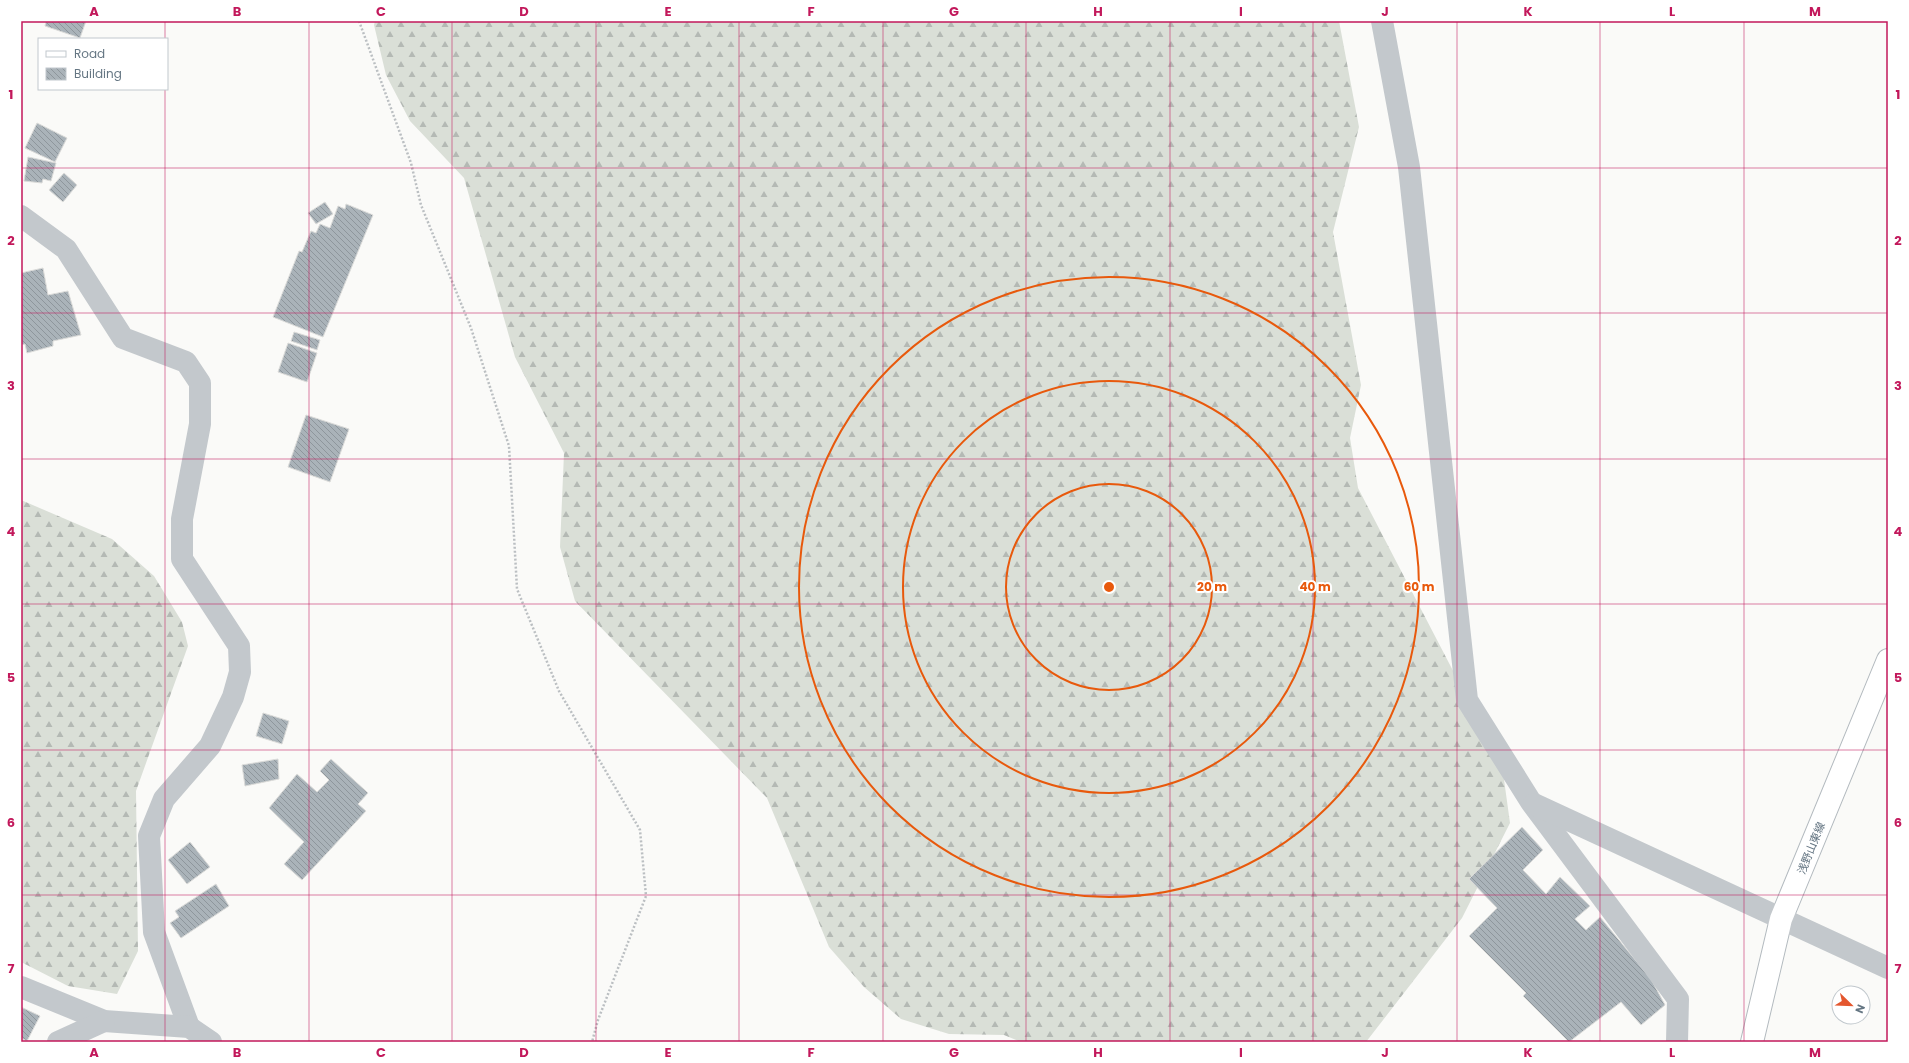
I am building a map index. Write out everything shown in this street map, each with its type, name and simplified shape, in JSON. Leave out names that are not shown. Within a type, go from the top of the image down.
[{"type":"main road","name":"浅野山東線","points":[[1752,1042],[1781,919],[1888,660]]},
{"type":"street","points":[[1382,21],[1409,167],[1467,700],[1531,802],[1678,999],[1677,1042]]},
{"type":"street","points":[[21,216],[66,249],[123,338],[186,362],[200,383],[200,424],[182,520],[182,559],[239,646],[240,672],[233,697],[210,746],[164,799],[149,836],[154,932],[189,1027]]},
{"type":"street","points":[[1531,802],[1888,968]]},
{"type":"street","points":[[21,987],[104,1021],[189,1027],[211,1042]]},
{"type":"street","points":[[58,1042],[104,1021]]},
{"type":"path","points":[[359,21],[411,163],[421,205],[471,328],[509,446],[517,589],[559,691],[640,830],[646,896],[598,1020],[592,1042]]},
{"type":"green space","points":[[375,21],[1339,21],[1359,127],[1333,232],[1361,385],[1350,438],[1358,488],[1502,765],[1510,823],[1462,918],[1366,1042],[1021,1042],[1004,1035],[949,1034],[901,1019],[864,987],[829,947],[767,798],[575,601],[560,547],[564,453],[515,357],[464,178],[410,121],[386,75],[374,25]]},
{"type":"green space","points":[[21,500],[112,539],[154,576],[182,622],[188,646],[136,791],[138,951],[117,994],[68,986],[21,962]]},
{"type":"building","points":[[46,21],[86,21],[80,38],[45,26]]},
{"type":"building","points":[[37,123],[67,138],[55,162],[25,148]]},
{"type":"building","points":[[28,157],[56,163],[51,181],[43,179],[42,183],[24,181]]},
{"type":"building","points":[[64,173],[77,185],[63,202],[49,190]]},
{"type":"building","points":[[325,202],[333,214],[316,224],[308,213]]},
{"type":"building","points":[[346,204],[373,215],[323,337],[273,317],[299,251],[302,252],[311,231],[316,233],[320,224],[330,228],[338,206],[345,209]]},
{"type":"building","points":[[43,268],[48,295],[68,291],[81,335],[53,341],[53,346],[27,353],[25,344],[21,345],[21,273]]},
{"type":"building","points":[[294,332],[320,340],[317,350],[291,341]]},
{"type":"building","points":[[288,343],[317,353],[307,382],[278,372]]},
{"type":"building","points":[[306,415],[349,429],[330,482],[288,467]]},
{"type":"building","points":[[263,713],[289,721],[282,744],[256,736]]},
{"type":"building","points":[[278,759],[279,779],[245,786],[242,765]]},
{"type":"building","points":[[331,759],[368,793],[358,804],[366,811],[302,880],[284,864],[304,842],[269,808],[297,774],[317,792],[329,780],[320,771]]},
{"type":"building","points":[[1522,827],[1543,850],[1523,870],[1546,894],[1560,877],[1590,906],[1575,919],[1586,930],[1600,917],[1651,979],[1665,1005],[1641,1025],[1621,1002],[1569,1042],[1523,996],[1526,993],[1469,936],[1497,908],[1469,879]]},
{"type":"building","points":[[190,842],[210,867],[187,884],[168,860]]},
{"type":"building","points":[[216,884],[229,906],[181,938],[170,923],[179,917],[175,911]]},
{"type":"building","points":[[21,1007],[40,1016],[27,1041],[21,1038]]}]
